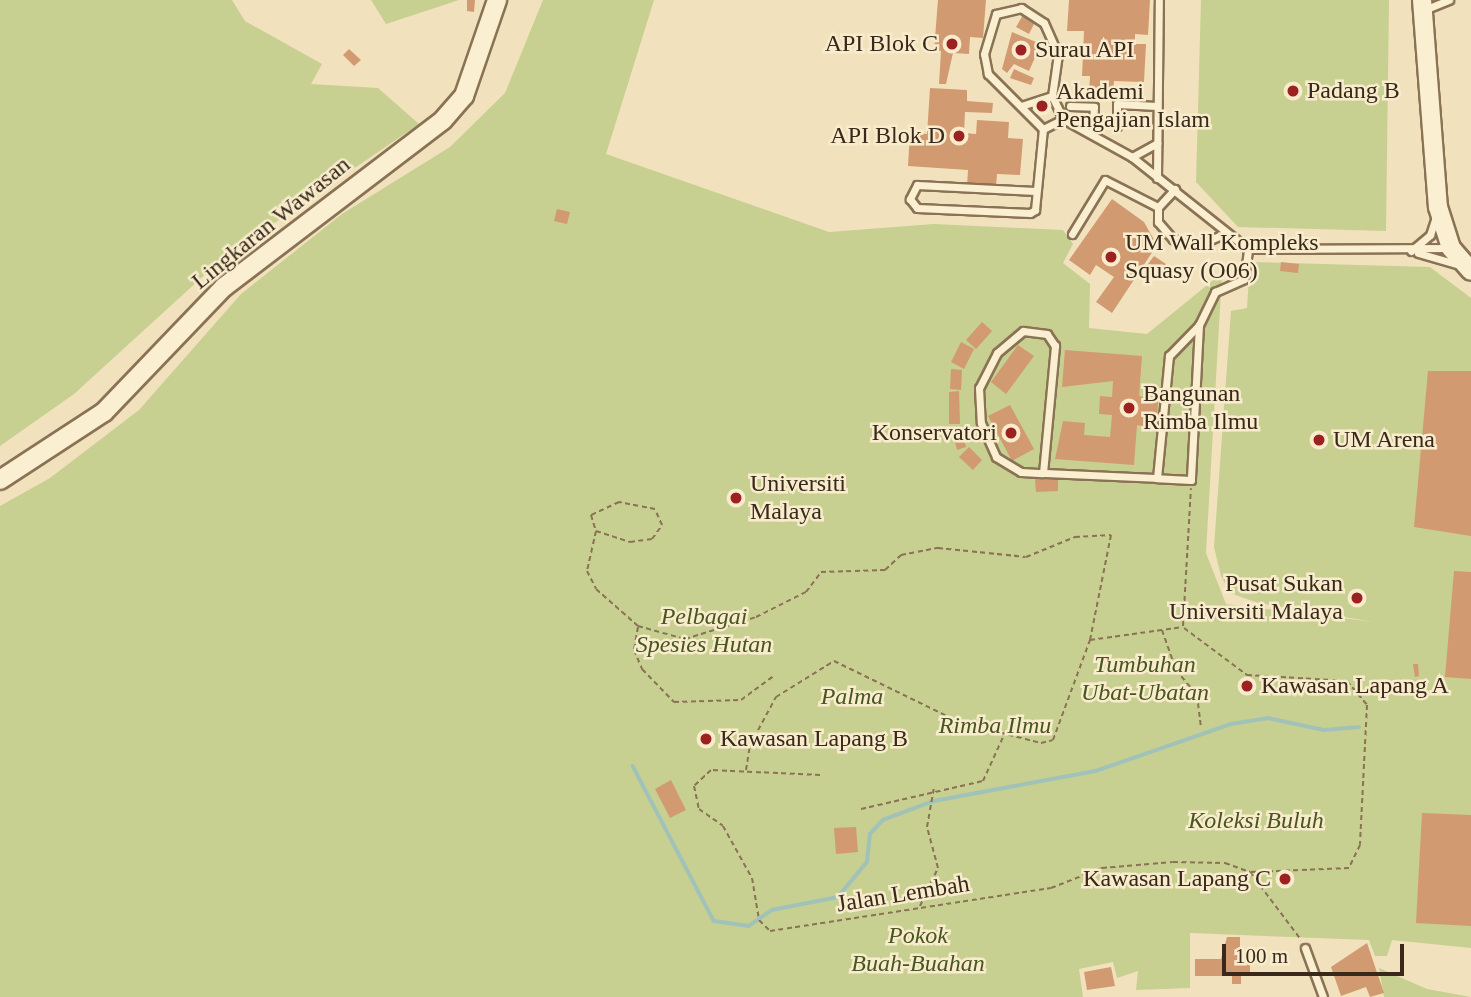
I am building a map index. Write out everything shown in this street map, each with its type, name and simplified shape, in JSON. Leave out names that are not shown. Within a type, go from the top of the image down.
[{"type":"street","name":"Lingkaran Wawasan","points":[[0,480],[104,412],[224,287],[443,120],[464,96],[497,0]]},
{"type":"street","points":[[1422,5],[1438,207],[1451,248],[1469,269]]},
{"type":"lane","points":[[1157,178],[1159,0]]},
{"type":"lane","points":[[1422,5],[1449,0]]},
{"type":"lane","points":[[1043,129],[988,74],[985,54],[988,27],[1008,9],[1032,13],[1051,34],[1058,54],[1052,96],[1063,119],[1132,157],[1248,249],[1411,251],[1451,248]]},
{"type":"lane","points":[[1021,106],[1052,96]]},
{"type":"lane","points":[[1117,126],[1117,104],[1157,106]]},
{"type":"lane","points":[[1070,106],[1094,107],[1092,134]]},
{"type":"lane","points":[[1043,129],[1063,119]]},
{"type":"lane","points":[[1035,191],[918,185],[910,199],[917,208],[1026,214],[1035,210],[1043,129]]},
{"type":"lane","points":[[1132,157],[1152,151],[1159,141]]},
{"type":"lane","points":[[1072,234],[1105,180],[1158,207]]},
{"type":"lane","points":[[1175,189],[1158,207],[1157,222],[1173,239],[1198,245],[1226,233]]},
{"type":"lane","points":[[1411,251],[1430,234],[1438,207]]},
{"type":"lane","points":[[1157,478],[1168,356],[1199,325],[1215,292],[1244,279],[1248,249]]},
{"type":"lane","points":[[1411,251],[1469,269]]},
{"type":"lane","points":[[1043,473],[1055,346],[1047,334],[1023,331],[990,362],[978,407],[1003,464],[1043,473],[1191,480],[1199,325]]},
{"type":"lane","points":[[1305,947],[1323,997]]},
{"type":"path","points":[[1090,640],[1183,627],[1191,480]]},
{"type":"path","points":[[596,531],[631,542],[652,539],[662,525],[655,509],[619,502],[592,514],[596,531],[587,571],[596,589],[638,626],[685,639],[756,617],[806,592],[821,572],[885,570],[901,555],[938,548],[1026,557],[1075,537],[1111,535],[1090,640],[1053,740],[1005,734],[923,708],[834,661],[775,697],[750,744],[745,772]]},
{"type":"path","points":[[638,626],[634,650],[642,669],[674,702],[741,700],[775,675]]},
{"type":"path","name":"Jalan Lembah","points":[[820,775],[745,772],[698,775],[693,799],[736,849],[758,892],[758,919],[770,931],[1051,888],[1102,868],[1139,863],[1225,863],[1250,872],[1349,869],[1360,845],[1367,705],[1347,681],[1247,675],[1183,627]]},
{"type":"path","points":[[1162,629],[1176,670],[1197,695],[1201,726]]},
{"type":"path","points":[[861,809],[934,788],[984,781],[1005,734]]},
{"type":"path","points":[[919,907],[938,868],[927,827],[934,788]]},
{"type":"path","points":[[1250,872],[1305,947]]},
{"type":"green space","points":[[0,0],[232,0],[245,21],[322,64],[311,84],[378,88],[419,124],[222,259],[74,394],[0,446]]},
{"type":"green space","points":[[371,0],[459,0],[386,24]]},
{"type":"green space","name":"Universiti Malaya","points":[[543,0],[654,0],[606,154],[829,232],[934,224],[1063,230],[1073,244],[1063,263],[1090,284],[1089,328],[1147,334],[1222,273],[1206,553],[1226,604],[1374,622],[1258,603],[1230,593],[1221,576],[1214,547],[1231,311],[1247,308],[1250,262],[1430,267],[1471,298],[1471,948],[1392,940],[1387,956],[1375,956],[1369,940],[1190,933],[1190,988],[1136,990],[1138,971],[1117,978],[1113,962],[1079,969],[1083,997],[0,997],[0,506],[50,478],[139,410],[241,294],[342,214],[450,147],[505,93]]},
{"type":"green space","name":"Padang B","points":[[1201,0],[1389,0],[1386,231],[1238,227],[1196,182]]},
{"type":"green space","points":[[1379,968],[1427,989],[1471,997],[1384,997]]},
{"type":"building","points":[[467,0],[475,0],[474,12],[467,11]]},
{"type":"building","name":"API Blok C","points":[[938,0],[986,0],[983,38],[970,37],[969,54],[953,53],[946,84],[939,84],[941,51],[934,50]]},
{"type":"building","points":[[1069,0],[1150,0],[1148,35],[1135,34],[1135,44],[1146,44],[1144,82],[1114,81],[1113,94],[1089,93],[1090,76],[1082,76],[1084,31],[1067,31]]},
{"type":"building","points":[[1023,15],[1035,22],[1029,34],[1016,27]]},
{"type":"building","name":"Surau API","points":[[1012,32],[1041,44],[1029,71],[1014,64],[1007,73],[1002,69]]},
{"type":"building","points":[[349,49],[361,60],[354,66],[343,55]]},
{"type":"building","points":[[1014,69],[1034,78],[1031,85],[1010,78]]},
{"type":"building","name":"API Blok D","points":[[930,88],[967,90],[967,101],[993,103],[992,113],[965,112],[964,133],[976,134],[977,120],[1009,122],[1008,138],[1023,139],[1020,175],[997,174],[996,187],[967,186],[968,170],[908,166],[910,132],[927,134]]},
{"type":"building","name":"UM Wall Kompleks Squasy (O06)","points":[[1112,199],[1144,222],[1157,245],[1112,313],[1096,302],[1114,277],[1096,265],[1090,275],[1069,260]]},
{"type":"building","points":[[557,209],[570,212],[567,224],[554,221]]},
{"type":"building","points":[[1154,256],[1166,264],[1158,277],[1145,268]]},
{"type":"building","points":[[1281,262],[1299,264],[1298,273],[1280,271]]},
{"type":"building","name":"Konservatori","points":[[982,322],[992,331],[976,349],[966,340]]},
{"type":"building","name":"Konservatori","points":[[961,342],[974,349],[964,369],[951,362]]},
{"type":"building","name":"Konservatori","points":[[1018,345],[1034,356],[1006,394],[991,382]]},
{"type":"building","name":"Bangunan Rimba Ilmu","points":[[1065,350],[1142,356],[1139,396],[1158,402],[1157,419],[1144,417],[1143,426],[1137,425],[1134,465],[1055,459],[1063,421],[1085,423],[1084,435],[1110,437],[1112,415],[1099,414],[1100,396],[1112,397],[1113,381],[1062,387]]},
{"type":"building","name":"Konservatori","points":[[951,369],[962,370],[961,390],[950,389]]},
{"type":"building","points":[[1428,371],[1471,371],[1471,536],[1414,527]]},
{"type":"building","name":"Konservatori","points":[[959,391],[960,424],[949,424],[949,392]]},
{"type":"building","name":"Konservatori","points":[[1010,405],[1034,449],[1012,461],[988,416]]},
{"type":"building","name":"Konservatori","points":[[961,427],[966,447],[957,450],[952,429]]},
{"type":"building","name":"Konservatori","points":[[969,447],[982,460],[973,470],[959,457]]},
{"type":"building","points":[[1058,478],[1058,491],[1036,492],[1035,479]]},
{"type":"building","points":[[1454,571],[1471,572],[1471,679],[1445,677]]},
{"type":"building","points":[[1413,664],[1418,664],[1419,676],[1415,677]]},
{"type":"building","points":[[671,780],[686,810],[670,818],[655,789]]},
{"type":"building","points":[[1422,813],[1471,815],[1471,926],[1416,923]]},
{"type":"building","points":[[856,827],[858,852],[836,854],[834,828]]},
{"type":"building","points":[[1227,937],[1240,937],[1240,964],[1250,964],[1250,975],[1241,975],[1241,984],[1232,984],[1232,976],[1195,976],[1195,959],[1221,959]]},
{"type":"building","points":[[1367,943],[1384,993],[1370,997],[1366,987],[1341,996],[1331,967]]},
{"type":"building","points":[[1111,967],[1115,986],[1087,990],[1084,972]]},
{"type":"waterway","points":[[633,766],[714,921],[749,926],[772,910],[838,897],[867,862],[870,834],[883,820],[934,801],[1096,771],[1231,724],[1268,718],[1324,730],[1359,727]]},
{"type":"place","name":"API Blok C","points":[[952,44]]},
{"type":"place","name":"Surau API","points":[[1021,50]]},
{"type":"place","name":"Padang B","points":[[1293,91]]},
{"type":"place","name":"Akademi Pengajian Islam","points":[[1042,106]]},
{"type":"place","name":"API Blok D","points":[[959,136]]},
{"type":"place","name":"UM Wall Kompleks Squasy (O06)","points":[[1111,257]]},
{"type":"place","name":"Bangunan Rimba Ilmu","points":[[1129,408]]},
{"type":"place","name":"Konservatori","points":[[1011,433]]},
{"type":"place","name":"UM Arena","points":[[1319,440]]},
{"type":"place","name":"Universiti Malaya","points":[[736,498]]},
{"type":"place","name":"Pusat Sukan Universiti Malaya","points":[[1357,598]]},
{"type":"place","name":"Kawasan Lapang A","points":[[1247,686]]},
{"type":"place","name":"Kawasan Lapang B","points":[[706,739]]},
{"type":"place","name":"Kawasan Lapang C","points":[[1285,879]]},
{"type":"park label","name":"Pelbagai Spesies Hutan","points":[[704,631]]},
{"type":"park label","name":"Tumbuhan Ubat-Ubatan","points":[[1145,679]]},
{"type":"park label","name":"Palma","points":[[852,697]]},
{"type":"park label","name":"Rimba Ilmu","points":[[995,726]]},
{"type":"park label","name":"Koleksi Buluh","points":[[1256,821]]},
{"type":"park label","name":"Pokok Buah-Buahan","points":[[918,950]]}]
